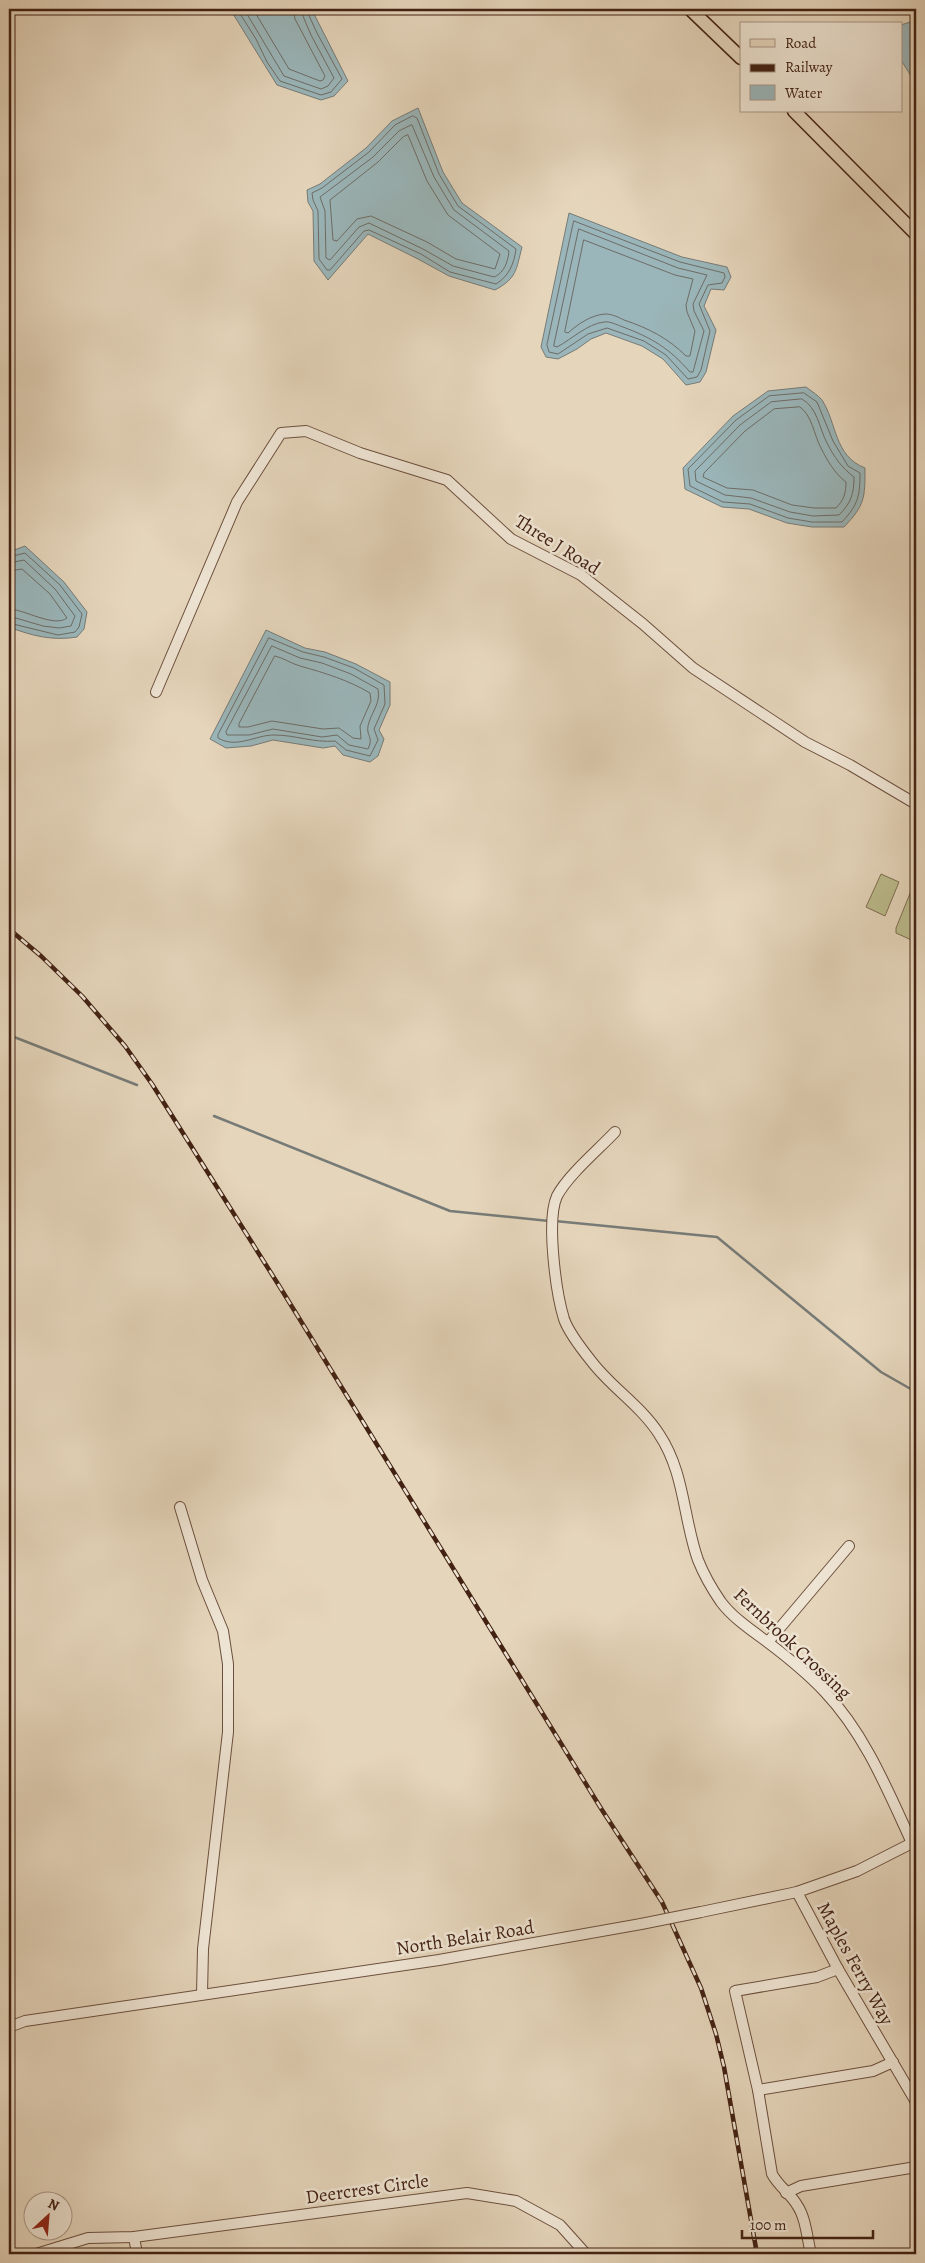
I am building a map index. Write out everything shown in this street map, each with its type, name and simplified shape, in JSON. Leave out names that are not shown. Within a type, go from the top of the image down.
[{"type":"main road","points":[[690,9],[740,57]]},
{"type":"main road","points":[[795,112],[916,234]]},
{"type":"street","name":"Three J Road","points":[[156,692],[237,502],[280,433],[306,431],[360,453],[447,480],[511,538],[581,575],[643,624],[693,668],[804,742],[850,765],[916,804]]},
{"type":"street","name":"Fernbrook Crossing","points":[[615,1132],[557,1196],[553,1211],[552,1248],[564,1320],[591,1362],[645,1416],[659,1434],[676,1465],[698,1559],[706,1580],[722,1604],[824,1691],[843,1714],[880,1773],[914,1842]]},
{"type":"street","points":[[180,1507],[202,1580],[223,1631],[228,1664],[228,1732],[204,1940],[202,1994]]},
{"type":"street","points":[[768,1642],[849,1546]]},
{"type":"street","name":"North Belair Road","points":[[9,2027],[25,2021],[439,1960],[701,1912],[797,1892],[857,1871],[914,1842]]},
{"type":"street","name":"Maples Ferry Way","points":[[797,1892],[838,1969],[916,2102]]},
{"type":"street","points":[[811,2254],[803,2218],[798,2206],[777,2184],[772,2174],[758,2090],[735,1991],[817,1977],[838,1969]]},
{"type":"street","points":[[758,2090],[873,2071],[893,2062]]},
{"type":"street","points":[[786,2193],[801,2186],[916,2167]]},
{"type":"street","name":"Deercrest Circle","points":[[36,2254],[88,2238],[134,2237],[466,2193],[516,2201],[560,2225],[586,2254]]},
{"type":"street","points":[[134,2237],[137,2254]]},
{"type":"green space","points":[[881,874],[899,882],[885,916],[866,907]]},
{"type":"green space","points":[[916,890],[916,942],[896,933],[896,928],[911,891]]},
{"type":"water","points":[[230,9],[307,9],[313,12],[348,81],[334,96],[321,100],[277,85]]},
{"type":"water","points":[[916,20],[916,84],[902,62],[902,25]]},
{"type":"water","points":[[418,108],[443,172],[462,203],[522,247],[512,277],[495,290],[449,276],[368,234],[328,280],[314,261],[313,211],[308,202],[307,190],[320,184],[366,148],[392,121]]},
{"type":"water","points":[[569,213],[682,257],[727,267],[731,277],[724,290],[711,289],[704,306],[716,330],[706,372],[700,382],[686,385],[663,359],[642,346],[606,333],[591,339],[558,359],[546,357],[541,347]]},
{"type":"water","points":[[806,387],[822,400],[847,456],[865,468],[865,487],[860,507],[844,527],[812,527],[787,523],[749,509],[722,507],[685,489],[683,468],[733,416],[768,391]]},
{"type":"water","points":[[25,546],[64,582],[87,612],[84,629],[77,637],[43,637],[9,627],[9,552]]},
{"type":"water","points":[[266,630],[305,648],[325,652],[356,664],[390,682],[390,705],[379,730],[384,739],[378,756],[370,762],[343,755],[335,746],[323,748],[273,740],[251,746],[226,748],[210,739]]},
{"type":"waterway","points":[[9,1035],[137,1085]]},
{"type":"waterway","points":[[214,1116],[450,1211],[549,1221]]},
{"type":"waterway","points":[[555,1221],[717,1237],[881,1372],[916,1392]]},
{"type":"railway","points":[[9,929],[41,956],[82,996],[125,1046],[152,1084],[278,1284],[602,1810],[662,1902],[701,1988],[716,2034],[724,2067],[757,2254]]}]
